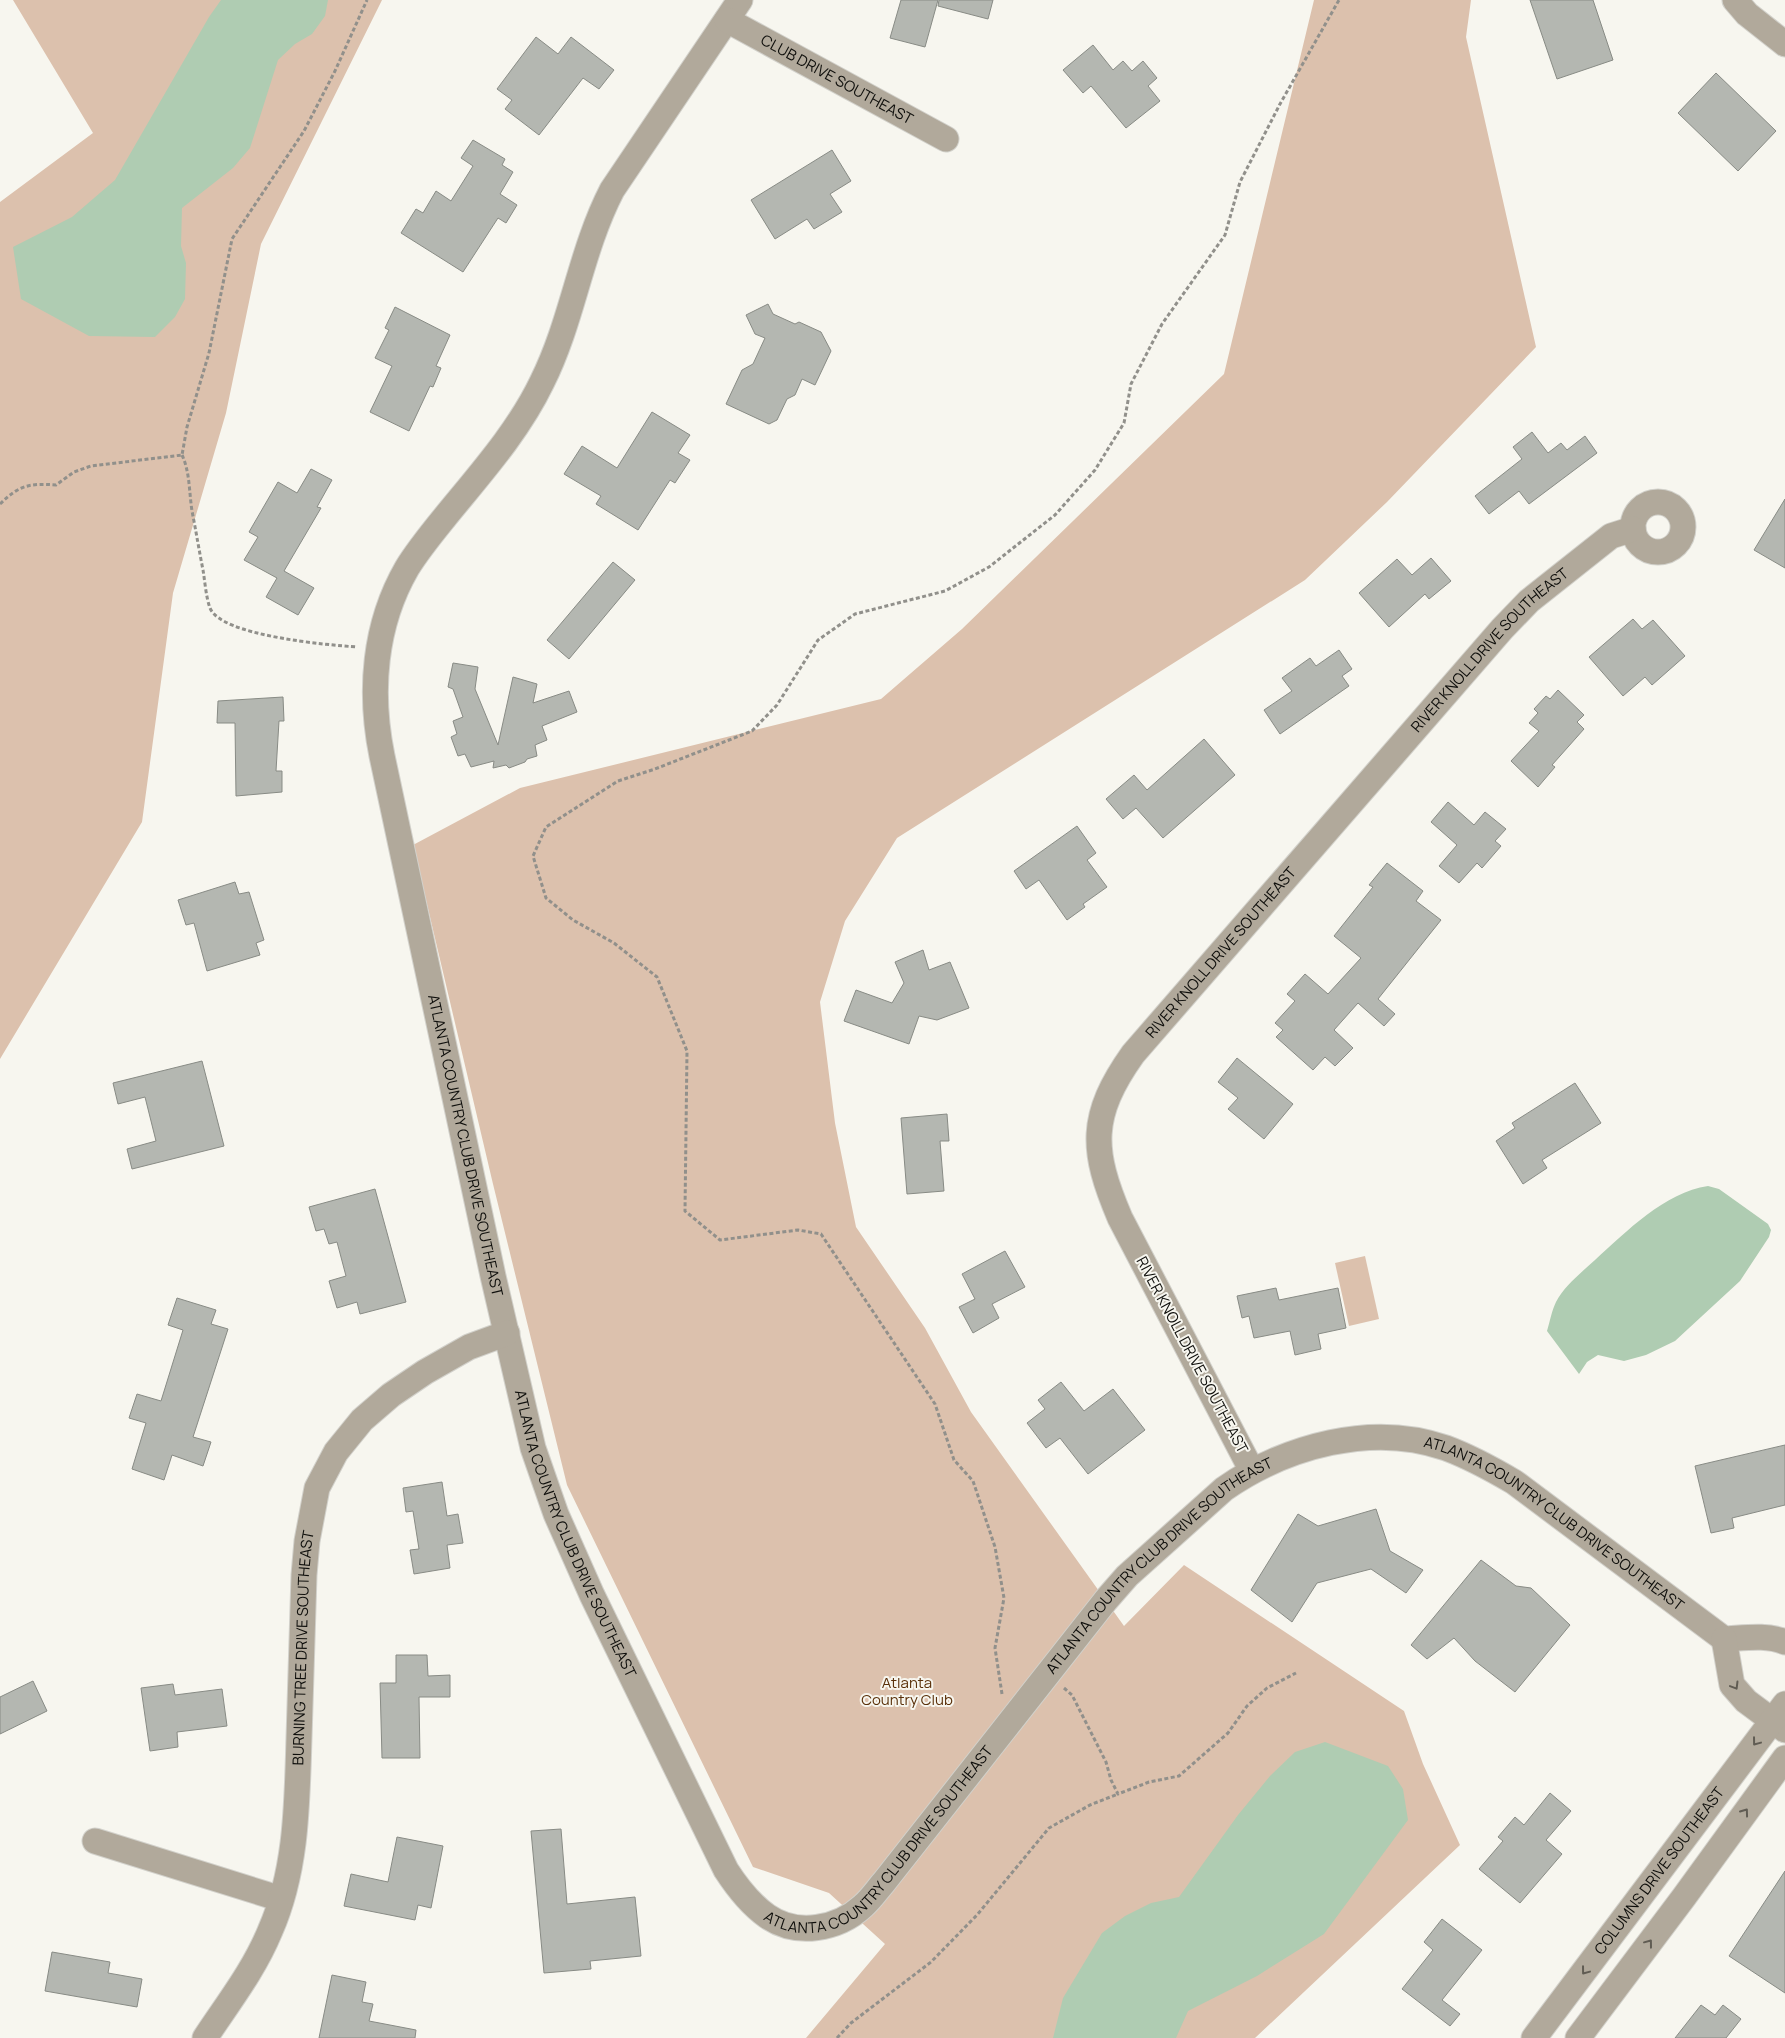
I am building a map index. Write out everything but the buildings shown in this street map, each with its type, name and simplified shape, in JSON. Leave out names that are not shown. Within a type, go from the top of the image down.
[{"type":"street","points":[[1735,0],[1747,14],[1785,44]]},
{"type":"street","name":"CLUB DRIVE SOUTHEAST","points":[[734,10],[946,139]]},
{"type":"street","name":"ATLANTA COUNTRY CLUB DRIVE SOUTHEAST","points":[[734,10],[612,190],[598,216],[588,244],[567,322],[542,382],[516,429],[422,546],[406,569],[385,620],[378,649],[374,687],[377,730],[526,1419],[545,1486],[600,1613],[726,1870],[743,1894],[768,1918],[791,1926],[819,1928],[831,1925],[854,1913],[864,1905],[1127,1576],[1224,1489],[1252,1471],[1295,1452],[1343,1440],[1391,1439],[1418,1441],[1444,1447],[1489,1467],[1514,1482],[1724,1639]]},
{"type":"street","name":"RIVER KNOLL DRIVE SOUTHEAST","points":[[1252,1471],[1120,1218],[1108,1191],[1100,1165],[1099,1140],[1100,1118],[1107,1098],[1119,1074],[1133,1054],[1502,629],[1528,601],[1611,536],[1633,529]]},
{"type":"street","name":"BURNING TREE DRIVE SOUTHEAST","points":[[205,2038],[257,1959],[271,1930],[282,1899],[293,1848],[304,1575],[307,1541],[317,1488],[336,1452],[362,1420],[391,1394],[469,1347],[507,1333]]},
{"type":"street","points":[[1781,1718],[1746,1701],[1732,1685],[1724,1639],[1761,1638],[1778,1639],[1785,1642]]},
{"type":"street","name":"COLUMNS DRIVE SOUTHEAST","points":[[1534,2038],[1781,1718]]},
{"type":"street","points":[[1578,2038],[1785,1758]]},
{"type":"street","points":[[95,1841],[282,1899]]},
{"type":"path","points":[[367,0],[335,71],[304,131],[232,239],[209,354],[194,408],[186,427],[182,455],[186,464],[204,582],[210,608],[216,616],[247,630],[282,639],[331,646],[378,649]]},
{"type":"path","points":[[1006,1697],[1001,1694],[995,1648],[1004,1598],[995,1547],[973,1481],[954,1460],[935,1404],[821,1234],[798,1230],[720,1240],[685,1211],[687,1051],[657,977],[614,943],[573,920],[546,898],[533,856],[546,827],[618,781],[655,769],[752,731],[777,705],[818,640],[855,614],[945,591],[989,567],[1055,515],[1095,470],[1124,423],[1131,384],[1135,375],[1162,324],[1225,234],[1240,182],[1280,104],[1339,0]]},
{"type":"path","points":[[0,504],[12,492],[33,483],[56,485],[74,472],[91,466],[182,455]]},
{"type":"path","points":[[837,2038],[852,2023],[931,1962],[976,1915],[1049,1828],[1090,1805],[1149,1782],[1179,1776],[1228,1733],[1247,1706],[1267,1688],[1296,1673]]},
{"type":"path","points":[[1057,1683],[1072,1695],[1106,1762],[1111,1780],[1118,1794]]},
{"type":"green space","points":[[13,0],[382,0],[261,244],[226,413],[173,593],[142,822],[0,1059],[0,202],[93,133]]},
{"type":"green space","name":"Atlanta Country Club","points":[[1314,0],[1471,0],[1466,37],[1536,347],[1387,502],[1305,580],[897,838],[845,921],[820,1002],[835,1123],[856,1227],[925,1328],[971,1412],[1124,1626],[1184,1565],[1404,1711],[1423,1764],[1460,1845],[1255,2038],[806,2038],[885,1944],[829,1893],[753,1867],[567,1485],[493,1184],[413,845],[520,788],[881,699],[962,629],[1224,374]]},
{"type":"green space","points":[[1365,1256],[1379,1319],[1349,1326],[1335,1263]]},
{"type":"shaded area","points":[[221,0],[328,0],[325,16],[312,34],[295,44],[278,60],[250,148],[233,168],[182,208],[181,246],[186,263],[185,299],[175,317],[155,337],[89,336],[21,299],[13,247],[72,217],[115,180],[209,17]]},
{"type":"shaded area","points":[[1708,1186],[1719,1189],[1768,1224],[1771,1230],[1769,1237],[1740,1281],[1675,1341],[1646,1355],[1624,1361],[1598,1355],[1587,1362],[1579,1374],[1547,1331],[1553,1308],[1559,1296],[1579,1274],[1647,1215],[1677,1196]]},
{"type":"shaded area","points":[[1325,1742],[1388,1766],[1403,1789],[1408,1820],[1324,1934],[1257,1976],[1188,2011],[1176,2038],[1053,2038],[1063,1998],[1102,1933],[1125,1916],[1151,1903],[1179,1897],[1238,1815],[1270,1776],[1295,1752]]}]
